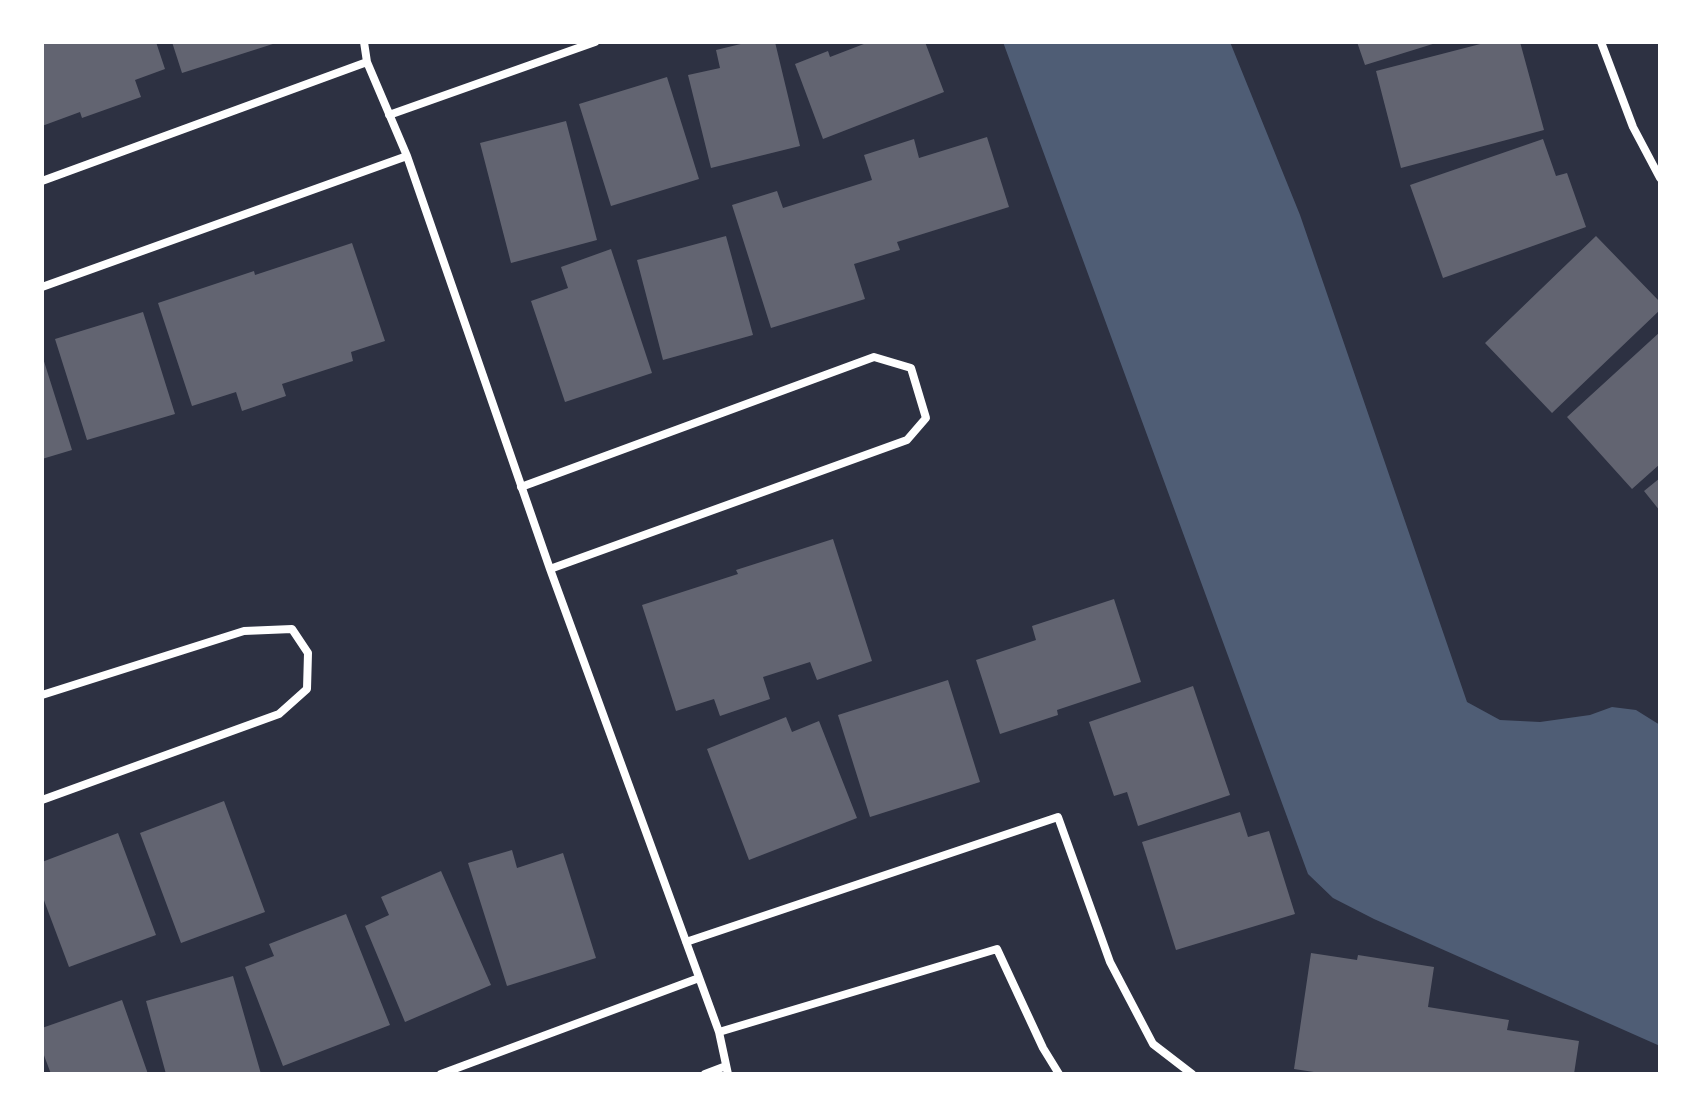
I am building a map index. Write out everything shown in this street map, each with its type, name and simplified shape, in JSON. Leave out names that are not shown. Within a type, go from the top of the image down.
[{"type":"street","points":[[364,42],[367,62],[407,156],[550,569],[719,1032],[727,1070],[705,1074]]},
{"type":"street","points":[[389,115],[595,42]]},
{"type":"street","points":[[1601,42],[1633,127],[1660,178]]},
{"type":"street","points":[[42,181],[367,62]]},
{"type":"street","points":[[42,287],[407,156]]},
{"type":"street","points":[[521,487],[874,357],[911,368],[926,418],[907,440],[550,569]]},
{"type":"street","points":[[42,695],[244,631],[292,629],[308,653],[307,689],[279,714],[42,800]]},
{"type":"street","points":[[686,942],[1058,817],[1110,962],[1153,1044],[1192,1074]]},
{"type":"street","points":[[719,1032],[997,949],[1043,1048],[1059,1074]]},
{"type":"street","points":[[441,1074],[699,978]]},
{"type":"water","points":[[1003,42],[1230,42],[1300,215],[1467,702],[1500,720],[1540,722],[1590,715],[1612,707],[1636,710],[1660,725],[1660,1046],[1374,919],[1333,898],[1308,874]]},
{"type":"building","points":[[42,42],[156,42],[165,69],[135,80],[141,97],[82,118],[80,112],[42,126]]},
{"type":"building","points":[[172,42],[275,42],[276,43],[182,73]]},
{"type":"building","points":[[749,42],[775,42],[800,146],[711,168],[688,75],[720,68],[716,50]]},
{"type":"building","points":[[869,42],[925,42],[944,92],[823,139],[795,64],[828,51],[830,57]]},
{"type":"building","points":[[1357,42],[1436,42],[1436,43],[1365,65]]},
{"type":"building","points":[[1488,42],[1520,42],[1544,130],[1401,168],[1376,71]]},
{"type":"building","points":[[667,77],[699,179],[611,206],[579,104]]},
{"type":"building","points":[[566,121],[597,240],[511,263],[480,143]]},
{"type":"building","points":[[987,137],[1009,207],[897,242],[900,250],[854,264],[865,299],[771,328],[732,205],[777,191],[783,208],[872,180],[864,155],[914,139],[919,158]]},
{"type":"building","points":[[1543,139],[1556,176],[1567,173],[1586,227],[1443,278],[1410,185]]},
{"type":"building","points":[[726,236],[753,335],[663,360],[637,260]]},
{"type":"building","points":[[1596,236],[1660,302],[1660,310],[1552,413],[1485,343]]},
{"type":"building","points":[[352,243],[385,341],[351,352],[353,361],[282,384],[286,396],[242,411],[236,392],[192,406],[158,303]]},
{"type":"building","points":[[611,249],[652,373],[565,402],[531,301],[568,288],[561,267]]},
{"type":"building","points":[[143,312],[175,414],[87,440],[55,339]]},
{"type":"building","points":[[1660,332],[1660,464],[1632,489],[1567,417]]},
{"type":"building","points":[[42,355],[72,450],[42,459]]},
{"type":"building","points":[[1660,478],[1660,511],[1644,491]]},
{"type":"building","points":[[833,539],[872,661],[817,680],[810,662],[763,677],[770,699],[720,716],[714,699],[676,711],[642,605]]},
{"type":"building","points":[[1114,599],[1141,682],[1057,710],[1058,715],[1000,734],[976,660],[1036,640],[1032,626]]},
{"type":"building","points":[[948,680],[980,782],[870,817],[838,715]]},
{"type":"building","points":[[1193,686],[1230,795],[1138,826],[1127,792],[1114,796],[1089,722]]},
{"type":"building","points":[[786,717],[792,732],[819,721],[857,818],[749,860],[707,749]]},
{"type":"building","points":[[224,801],[265,912],[181,943],[140,833]]},
{"type":"building","points":[[1240,812],[1248,837],[1269,831],[1295,914],[1176,950],[1142,842]]},
{"type":"building","points":[[118,833],[156,935],[69,967],[42,895],[42,862]]},
{"type":"building","points":[[512,850],[517,868],[563,853],[596,958],[507,986],[468,863]]},
{"type":"building","points":[[441,871],[491,985],[405,1022],[365,926],[389,915],[381,897]]},
{"type":"building","points":[[346,914],[390,1025],[283,1066],[245,967],[274,956],[269,944]]},
{"type":"building","points":[[1311,953],[1357,960],[1358,955],[1434,967],[1428,1007],[1509,1020],[1507,1030],[1579,1041],[1574,1074],[1327,1074],[1294,1069]]},
{"type":"building","points":[[233,976],[261,1074],[166,1074],[146,1001]]},
{"type":"building","points":[[122,1000],[148,1074],[51,1074],[42,1050],[42,1028]]}]
